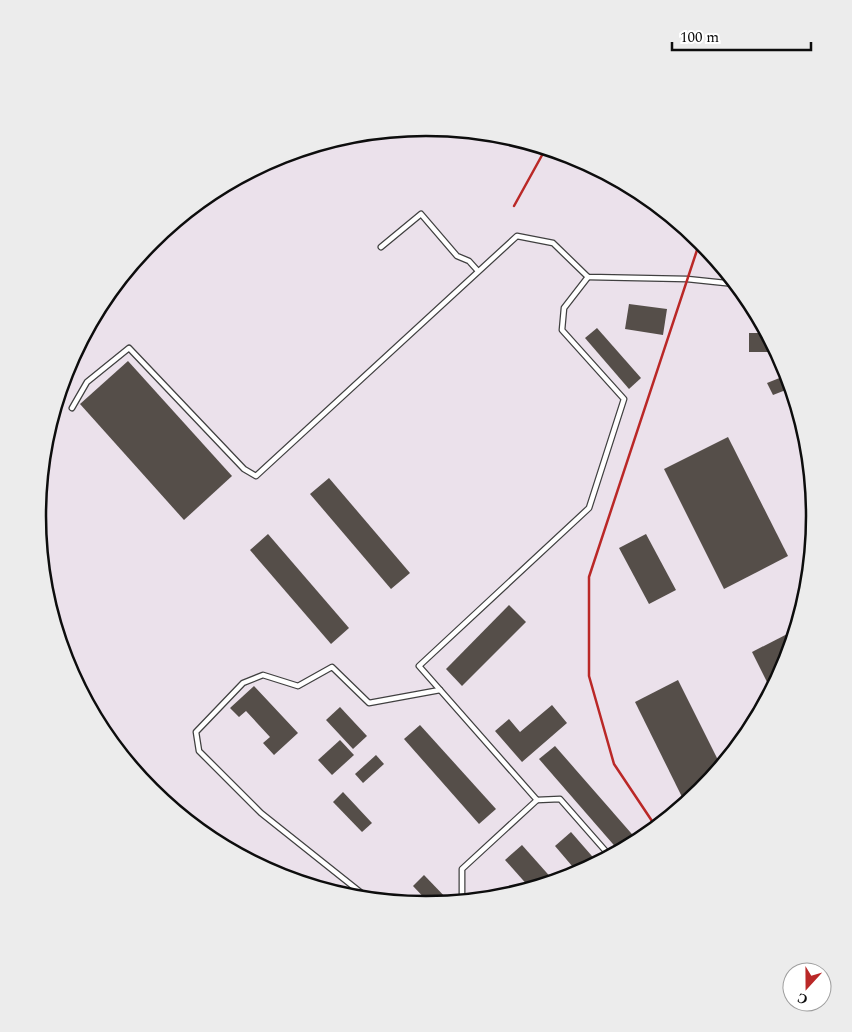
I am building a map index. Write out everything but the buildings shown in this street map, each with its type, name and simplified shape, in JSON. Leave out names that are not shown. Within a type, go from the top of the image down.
[{"type":"lane","points":[[381,247],[421,214],[457,256],[469,261],[478,271]]},
{"type":"lane","points":[[72,408],[87,382],[129,348],[244,469],[256,476],[517,236],[553,243],[588,277],[687,279],[725,283]]},
{"type":"lane","points":[[537,800],[420,666],[589,508],[624,399],[562,330],[564,308],[588,277]]},
{"type":"lane","points":[[356,889],[261,813],[199,752],[196,732],[243,683],[263,675],[298,686],[332,667],[369,702],[440,690]]},
{"type":"lane","points":[[462,894],[462,869],[537,800],[560,799],[605,851]]},
{"type":"shaded area","points":[[426,136],[476,139],[548,156],[594,175],[616,187],[637,200],[676,230],[695,247],[727,285],[742,305],[767,348],[786,394],[793,418],[803,466],[806,516],[803,566],[786,638],[767,684],[755,706],[742,727],[712,766],[695,785],[657,817],[637,832],[594,857],[548,876],[476,893],[426,896],[401,895],[376,893],[328,883],[304,876],[258,857],[215,832],[195,817],[157,785],[140,766],[110,727],[97,706],[85,684],[66,638],[49,566],[46,516],[47,491],[49,466],[59,418],[66,394],[85,348],[110,305],[125,285],[157,247],[176,230],[215,200],[236,187],[258,175],[304,156],[376,139]]},
{"type":"railway","points":[[514,206],[542,154]]},
{"type":"railway","points":[[652,821],[614,764],[589,676],[589,577],[697,249]]}]
